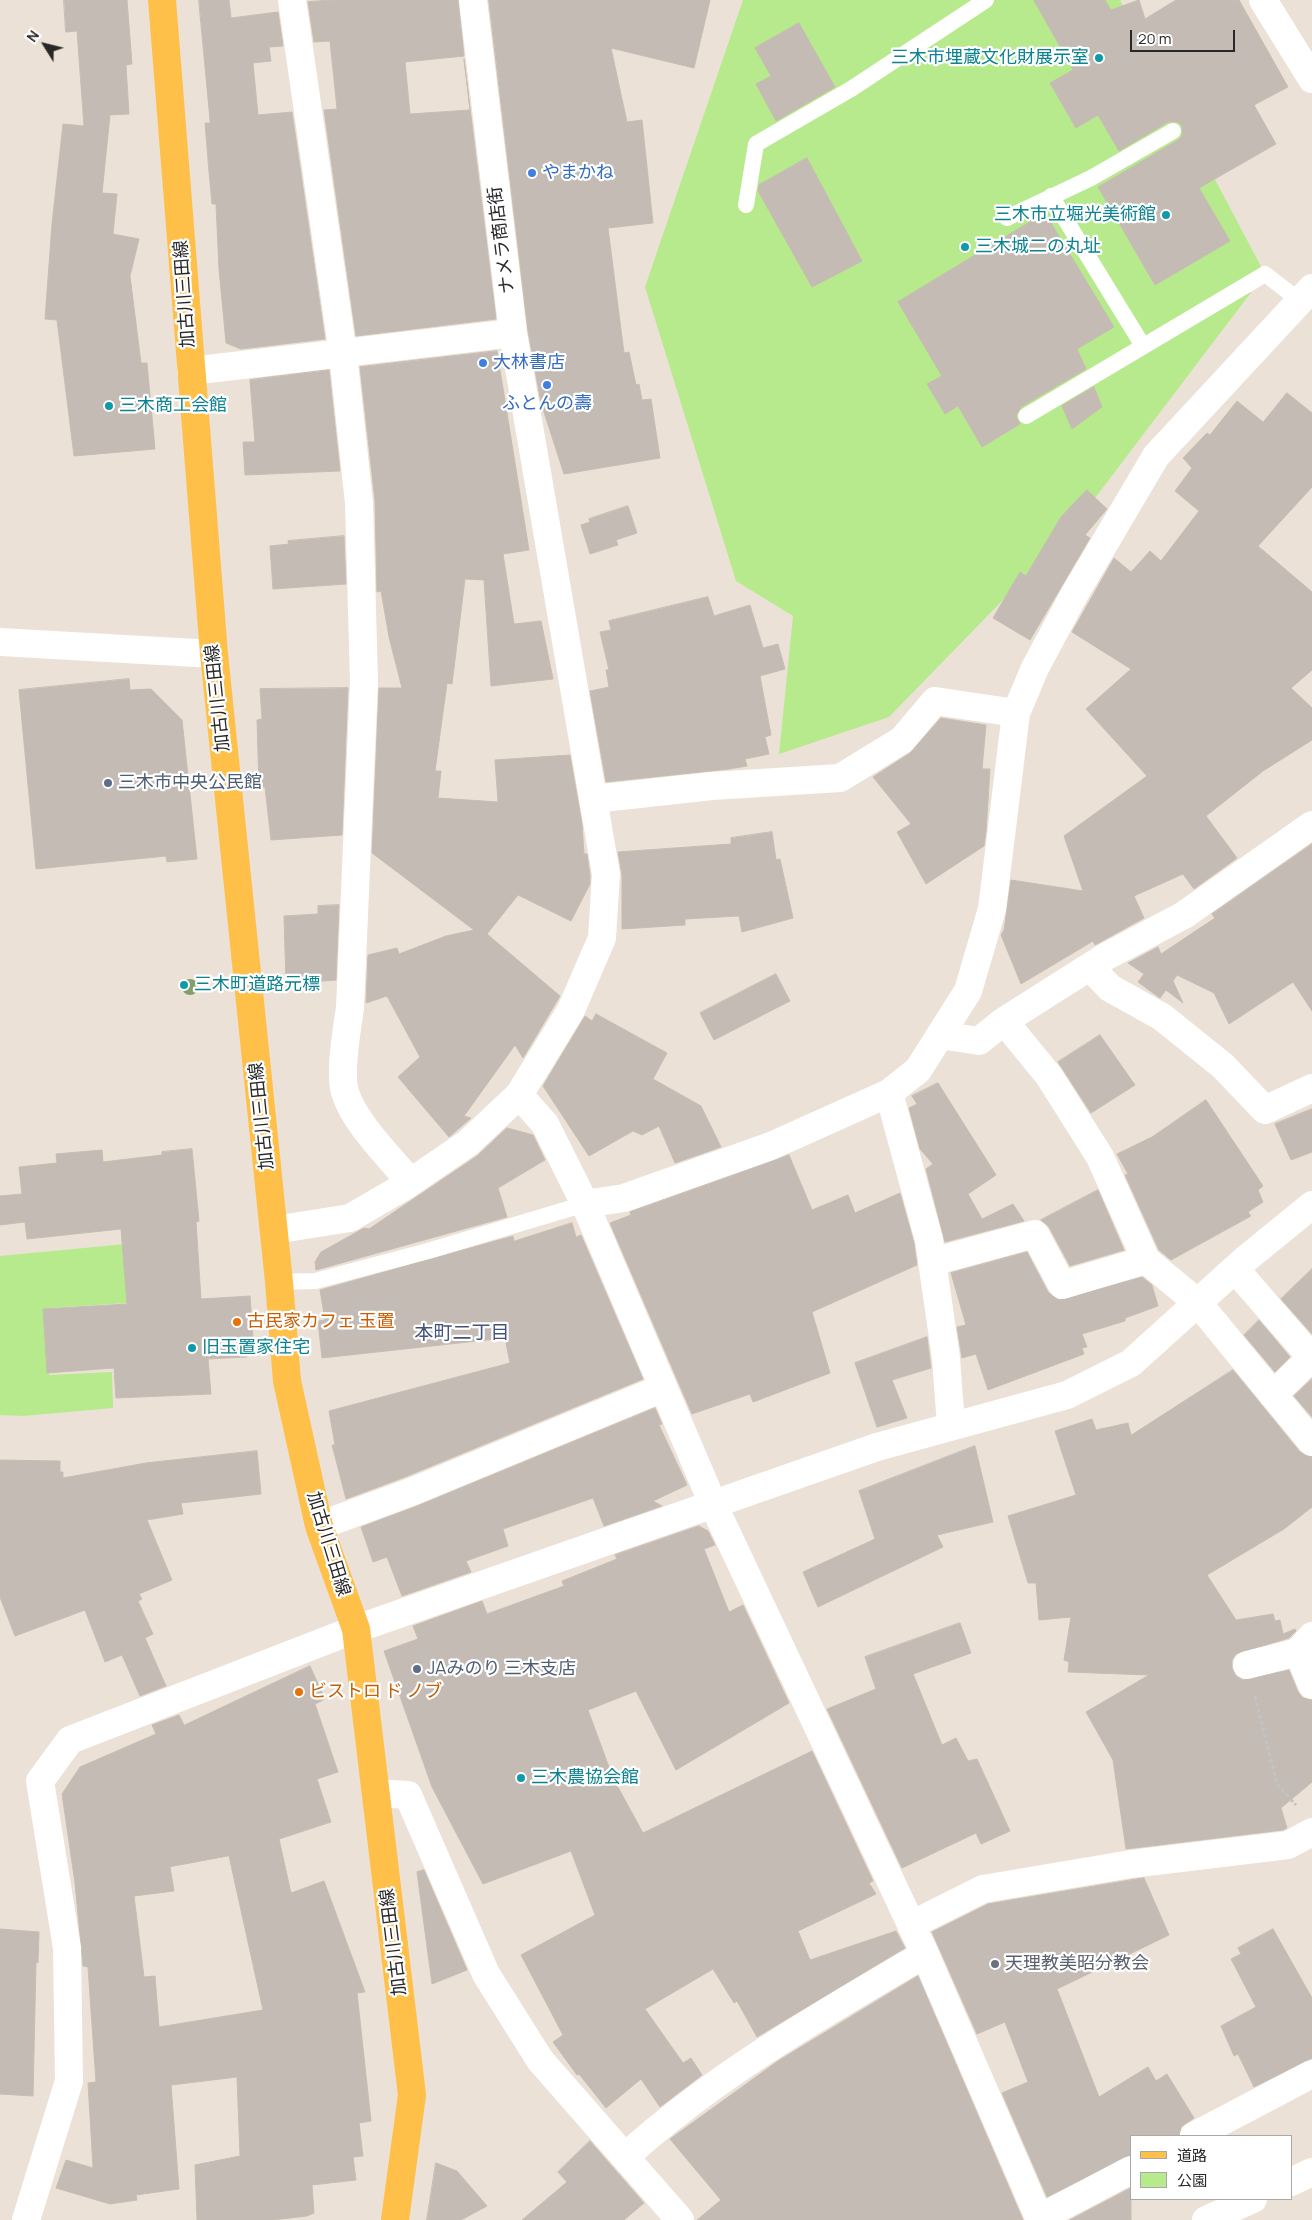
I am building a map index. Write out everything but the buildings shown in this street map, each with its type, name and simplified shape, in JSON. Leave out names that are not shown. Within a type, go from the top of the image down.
[{"type":"main road","name":"加古川三田線","points":[[162,0],[214,654],[274,1230],[287,1381],[318,1526],[356,1629],[412,2095],[396,2220]]},
{"type":"street","points":[[292,0],[343,354],[359,503],[364,682],[350,1008],[344,1044],[344,1091],[355,1114],[410,1182]]},
{"type":"street","name":"ナメラ商店街","points":[[274,1230],[350,1218],[410,1182],[468,1143],[519,1095],[571,1010],[602,938],[606,874],[513,333],[473,0]]},
{"type":"street","points":[[1263,0],[1312,79]]},
{"type":"street","points":[[585,1204],[624,1198],[771,1146],[889,1093],[918,1070],[968,991],[992,909],[1016,713],[1035,668],[1074,596],[1156,456],[1305,294]]},
{"type":"street","points":[[191,371],[513,333]]},
{"type":"street","points":[[5,642],[214,654]]},
{"type":"street","points":[[593,799],[712,786],[840,778],[902,740],[935,701],[1016,713]]},
{"type":"street","points":[[940,1035],[979,1041],[1004,1021],[1090,967],[1184,915],[1312,825]]},
{"type":"street","points":[[1090,967],[1110,988],[1162,1017],[1223,1066],[1265,1110],[1312,1088]]},
{"type":"street","points":[[1004,1021],[1049,1076],[1100,1157],[1146,1260],[1198,1303],[1312,1442]]},
{"type":"street","points":[[889,1093],[929,1240],[946,1358],[951,1425]]},
{"type":"street","points":[[519,1095],[544,1124],[585,1204],[712,1504],[925,1954],[1040,2219],[1130,2171]]},
{"type":"street","points":[[26,2220],[69,2081],[68,1948],[40,1781],[70,1740],[356,1629],[712,1504],[877,1447],[951,1425],[1067,1395],[1131,1363],[1235,1268],[1312,1205]]},
{"type":"street","points":[[932,1262],[1035,1234],[1062,1285],[1146,1260]]},
{"type":"street","points":[[1235,1268],[1312,1358],[1273,1395]]},
{"type":"street","points":[[318,1526],[420,1488],[663,1388]]},
{"type":"street","points":[[1247,1665],[1305,1644],[1312,1685]]},
{"type":"street","points":[[376,1793],[408,1794],[486,1974],[540,2060],[680,2220]]},
{"type":"street","points":[[911,1925],[983,1889],[1131,1864],[1288,1844],[1307,1831]]},
{"type":"street","points":[[624,2157],[645,2138],[716,2085],[787,2038],[925,1954]]},
{"type":"street","points":[[1196,2135],[1312,2074]]},
{"type":"street","points":[[1206,2220],[1251,2200]]},
{"type":"lane","points":[[746,206],[756,144],[851,88],[986,0]]},
{"type":"lane","points":[[1007,218],[1091,178],[1173,131]]},
{"type":"lane","points":[[1051,196],[1143,346]]},
{"type":"lane","points":[[1026,416],[1265,274],[1305,294]]},
{"type":"lane","points":[[279,1282],[325,1278],[428,1251],[585,1204]]},
{"type":"path","points":[[1247,1665],[1277,1784],[1307,1831]]},
{"type":"green space","points":[[743,0],[1120,0],[1265,274],[1070,531],[889,717],[779,754],[793,616],[736,581],[645,287]]},
{"type":"green space","points":[[126,1244],[128,1303],[48,1308],[49,1375],[112,1372],[113,1408],[23,1416],[0,1415],[0,1256]]},
{"type":"place","name":"三木市埋蔵文化財展示室","points":[[1099,58]]},
{"type":"place","name":"やまかね","points":[[532,173]]},
{"type":"place","name":"三木市立堀光美術館","points":[[1166,215]]},
{"type":"place","name":"三木城二の丸址","points":[[965,247]]},
{"type":"place","name":"大林書店","points":[[483,363]]},
{"type":"place","name":"ふとんの壽","points":[[547,385]]},
{"type":"place","name":"三木商工会館","points":[[109,406]]},
{"type":"place","name":"三木市中央公民館","points":[[108,783]]},
{"type":"place","name":"三木町道路元標","points":[[184,985]]},
{"type":"place","name":"古民家カフェ 玉置","points":[[237,1322]]},
{"type":"place","name":"旧玉置家住宅","points":[[192,1348]]},
{"type":"place","name":"JAみのり 三木支店","points":[[417,1669]]},
{"type":"place","name":"ビストロ ド ノブ","points":[[299,1692]]},
{"type":"place","name":"三木農協会館","points":[[521,1778]]},
{"type":"place","name":"天理教美昭分教会","points":[[995,1964]]},
{"type":"district","name":"本町二丁目","points":[[462,1334]]}]
